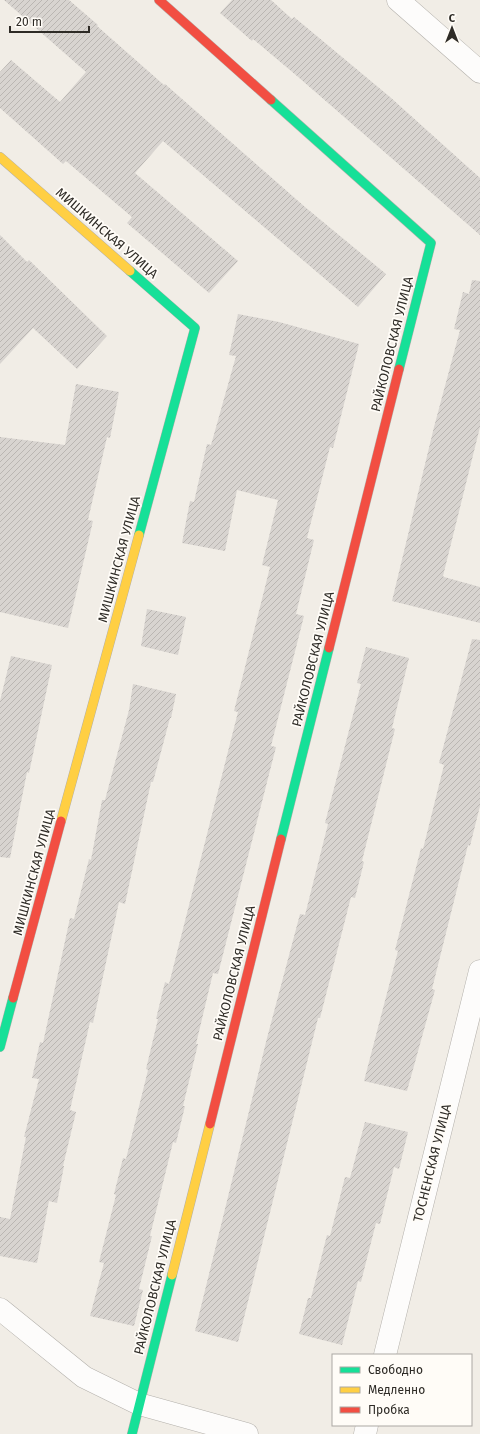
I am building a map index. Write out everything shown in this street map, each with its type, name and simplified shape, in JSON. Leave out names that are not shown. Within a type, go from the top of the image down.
[{"type":"street","name":"РАЙКОЛОВСКАЯ УЛИЦА","points":[[132,1434],[431,243],[159,0]]},
{"type":"street","points":[[398,0],[479,65]]},
{"type":"street","name":"МИШКИНСКАЯ УЛИЦА","points":[[0,157],[195,328],[6,1000],[0,1048]]},
{"type":"street","name":"ТОСНЕНСКАЯ УЛИЦА","points":[[384,1354],[480,971]]},
{"type":"street","points":[[0,1309],[84,1377],[139,1404],[247,1434]]},
{"type":"building","points":[[4,0],[69,0],[164,85],[165,84],[305,207],[386,274],[358,307],[163,141],[135,173],[238,261],[209,293],[127,223],[132,217],[66,161],[63,164],[0,108],[0,72],[11,60],[60,102],[86,72]]},
{"type":"building","points":[[232,0],[271,0],[292,19],[294,17],[390,97],[480,178],[480,235],[297,76],[253,39],[252,41],[220,13]]},
{"type":"building","points":[[0,235],[27,262],[29,260],[107,336],[77,369],[33,328],[0,364]]},
{"type":"building","points":[[472,280],[480,281],[480,427],[443,576],[480,587],[480,623],[392,601],[434,427],[460,330],[454,329],[463,292],[469,294]]},
{"type":"building","points":[[238,314],[279,322],[359,344],[333,448],[330,447],[307,538],[314,540],[296,614],[304,616],[271,746],[276,747],[218,974],[213,973],[196,1044],[198,1044],[183,1106],[185,1106],[176,1143],[173,1142],[150,1236],[152,1236],[139,1289],[143,1290],[134,1326],[90,1316],[104,1263],[99,1262],[116,1195],[114,1194],[123,1158],[126,1159],[148,1070],[146,1069],[165,982],[169,984],[238,712],[234,711],[270,567],[262,565],[278,500],[237,490],[225,551],[182,543],[190,501],[194,502],[207,444],[211,445],[236,356],[229,355]]},
{"type":"building","points":[[76,384],[119,392],[110,438],[107,437],[88,520],[93,521],[68,628],[0,612],[0,437],[65,445]]},
{"type":"building","points":[[147,609],[186,617],[178,655],[141,646]]},
{"type":"building","points":[[472,639],[480,640],[480,806],[470,846],[468,845],[432,989],[435,990],[407,1091],[364,1081],[398,951],[395,950],[421,848],[423,849],[444,765],[439,763]]},
{"type":"building","points":[[366,647],[409,658],[392,728],[395,729],[362,861],[364,862],[355,898],[351,897],[320,1018],[318,1018],[238,1342],[195,1331],[267,1038],[300,914],[305,915],[328,824],[325,823],[361,684],[357,683]]},
{"type":"building","points":[[11,656],[52,665],[29,773],[27,772],[10,858],[0,857],[0,701]]},
{"type":"building","points":[[133,684],[176,694],[171,718],[153,782],[151,782],[125,904],[119,902],[93,1023],[90,1022],[70,1110],[76,1112],[63,1166],[57,1203],[49,1201],[37,1263],[0,1256],[0,1217],[10,1219],[26,1137],[24,1137],[39,1079],[32,1078],[40,1042],[43,1043],[70,918],[74,919],[89,859],[91,860],[102,800],[105,800],[129,710]]},
{"type":"building","points":[[365,1122],[408,1132],[399,1169],[394,1167],[380,1224],[376,1223],[361,1282],[358,1281],[342,1345],[299,1334],[308,1298],[311,1298],[327,1235],[330,1236],[345,1177],[350,1178]]},
{"type":"traffic: fast","points":[[271,100],[431,243],[399,369]]},
{"type":"traffic: fast","points":[[130,271],[195,328],[139,535]]},
{"type":"traffic: fast","points":[[281,839],[329,648]]},
{"type":"traffic: fast","points":[[0,1047],[13,998]]},
{"type":"traffic: fast","points":[[132,1434],[172,1275]]},
{"type":"traffic: slow","points":[[0,157],[130,271]]},
{"type":"traffic: slow","points":[[61,821],[139,535]]},
{"type":"traffic: slow","points":[[172,1275],[210,1124]]},
{"type":"traffic: jam","points":[[159,0],[271,100]]},
{"type":"traffic: jam","points":[[329,648],[399,369]]},
{"type":"traffic: jam","points":[[13,998],[61,821]]},
{"type":"traffic: jam","points":[[210,1124],[281,839]]}]
